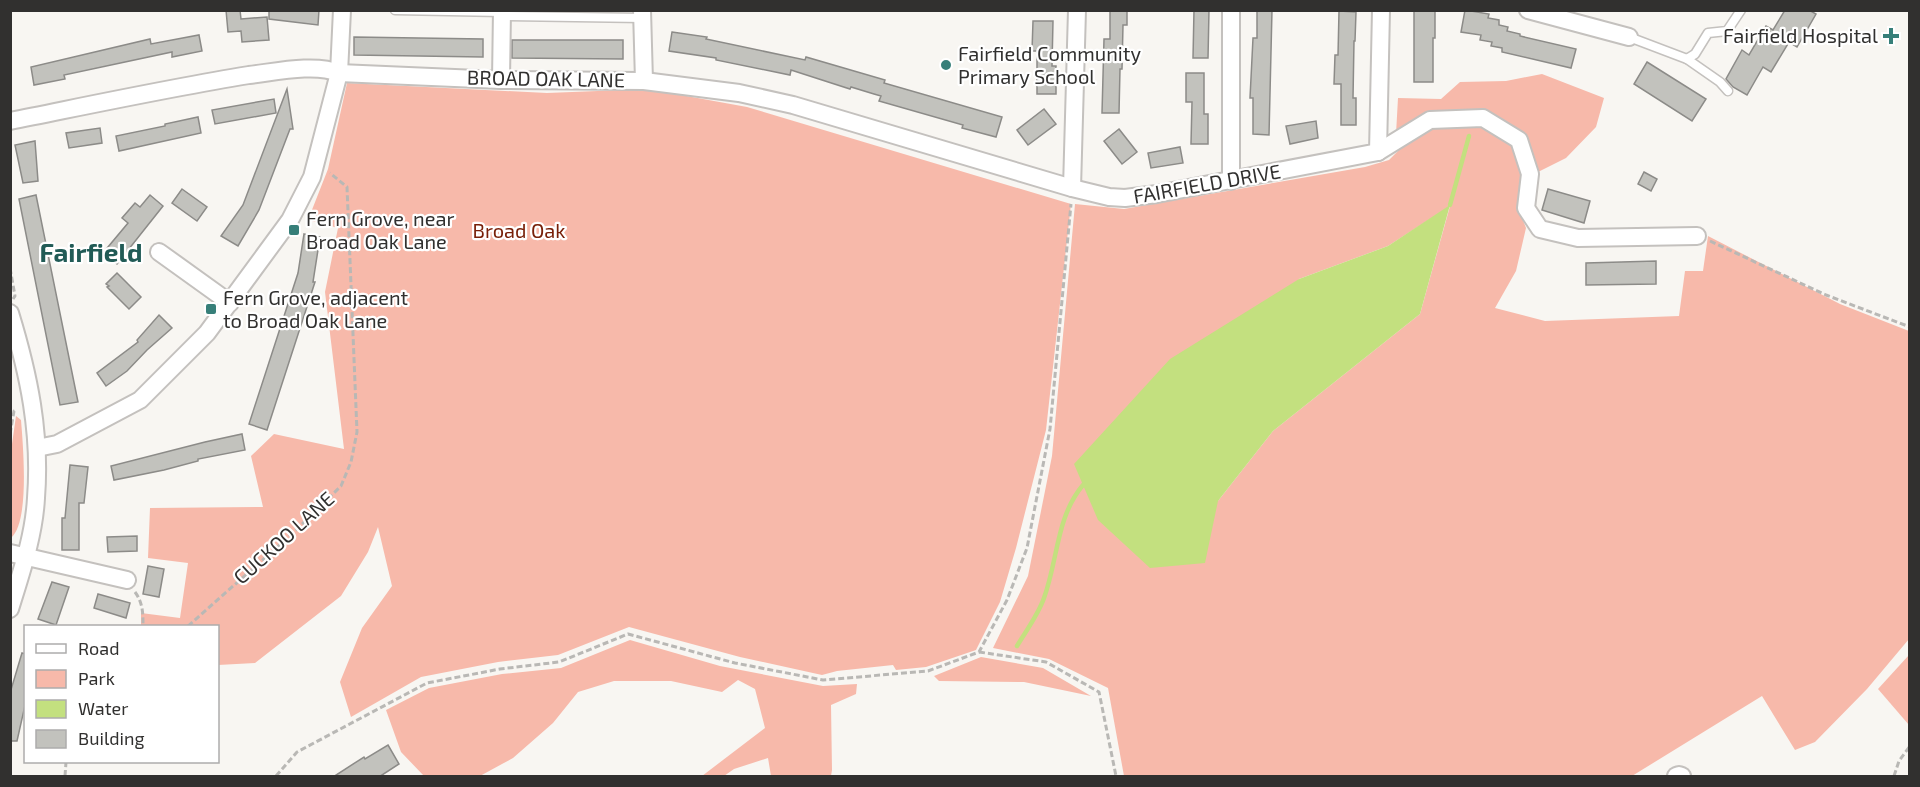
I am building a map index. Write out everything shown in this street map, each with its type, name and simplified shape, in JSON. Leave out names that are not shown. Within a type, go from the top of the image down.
[{"type":"street","points":[[37,448],[57,444],[140,400],[207,333],[290,220],[312,177],[339,73],[342,10]]},
{"type":"street","points":[[1072,188],[1077,10]]},
{"type":"street","points":[[1231,10],[1231,181]]},
{"type":"street","points":[[1378,152],[1381,10]]},
{"type":"street","points":[[1528,10],[1577,17],[1629,38]]},
{"type":"street","points":[[501,80],[502,13]]},
{"type":"street","points":[[643,14],[644,81]]},
{"type":"street","name":"BROAD OAK LANE","points":[[10,121],[208,82],[271,72],[328,68],[339,73],[501,80],[644,81],[739,93],[794,105],[1072,188]]},
{"type":"street","points":[[1378,152],[1430,120],[1483,118],[1519,140],[1530,174],[1526,208],[1540,229],[1578,238],[1697,236]]},
{"type":"street","name":"FAIRFIELD DRIVE","points":[[1072,188],[1109,197],[1125,198],[1231,181],[1378,152]]},
{"type":"street","points":[[159,252],[230,303]]},
{"type":"street","points":[[10,313],[13,332],[32,399],[37,448],[36,499],[19,554],[10,609]]},
{"type":"street","points":[[19,554],[127,580]]},
{"type":"street","points":[[1676,777],[1678,775],[1682,777]]},
{"type":"lane","points":[[395,10],[643,14]]},
{"type":"lane","points":[[1687,59],[1695,54],[1708,33],[1727,31],[1741,10]]},
{"type":"lane","points":[[1629,38],[1687,59],[1720,82],[1728,91]]},
{"type":"path","name":"CUCKOO LANE","points":[[190,625],[292,534],[341,486],[351,462],[357,432],[347,188],[316,161]]},
{"type":"path","points":[[979,652],[1008,600],[1027,548],[1050,429],[1072,188]]},
{"type":"path","points":[[1697,236],[1826,295],[1910,327]]},
{"type":"path","points":[[10,268],[15,296],[10,303]]},
{"type":"path","points":[[127,580],[140,599],[143,625]]},
{"type":"path","points":[[276,777],[297,752],[427,683],[500,669],[559,662],[628,634],[735,663],[823,680],[928,671],[979,652],[1046,662],[1099,692],[1116,777]]},
{"type":"path","points":[[1894,777],[1899,761],[1910,746]]},
{"type":"green space","points":[[1542,74],[1604,98],[1596,127],[1566,158],[1534,174],[1524,136],[1484,114],[1396,134],[1398,98],[1441,99],[1460,82],[1506,81]]},
{"type":"green space","name":"Broad Oak","points":[[347,83],[547,93],[648,89],[747,107],[1071,204],[1046,430],[1000,602],[976,650],[926,667],[896,670],[893,665],[837,671],[822,675],[740,657],[629,627],[558,655],[498,662],[421,677],[351,717],[340,682],[362,628],[392,586],[378,527],[368,552],[341,596],[255,663],[219,665],[219,625],[141,625],[141,613],[180,618],[188,563],[148,558],[150,508],[263,507],[251,456],[274,434],[344,449],[325,292],[338,228],[308,220],[328,169]]},
{"type":"green space","points":[[1481,122],[1513,144],[1525,174],[1518,207],[1526,228],[1516,271],[1495,308],[1545,321],[1679,316],[1685,271],[1703,271],[1708,236],[1840,304],[1909,331],[1909,639],[1867,689],[1815,742],[1795,750],[1762,696],[1632,776],[1124,776],[1108,688],[1049,659],[993,648],[1028,576],[1052,456],[1075,204],[1124,209],[1365,167],[1389,160],[1405,144],[1433,124]],"holes":[[[1450,206],[1420,314],[1273,431],[1218,501],[1299,279],[1388,246]]]},
{"type":"green space","points":[[16,416],[21,420],[24,482],[21,516],[11,538],[11,451]]},
{"type":"green space","points":[[630,640],[720,666],[823,686],[857,684],[856,694],[831,705],[831,776],[771,776],[768,758],[734,769],[724,776],[702,776],[765,728],[755,689],[738,680],[722,692],[671,681],[614,681],[578,692],[553,723],[513,758],[480,776],[424,776],[401,752],[386,710],[429,688],[502,674],[561,668]]},
{"type":"green space","points":[[1909,655],[1909,725],[1878,689]]},
{"type":"green space","points":[[981,657],[1043,668],[1091,696],[1024,682],[939,681],[934,676]]},
{"type":"water","points":[[1450,205],[1420,314],[1273,431],[1218,501],[1205,563],[1150,568],[1098,520],[1074,464],[1170,359],[1299,279],[1388,246]]},
{"type":"building","points":[[226,10],[240,10],[241,19],[267,17],[269,40],[242,42],[241,31],[228,32]]},
{"type":"building","points":[[269,10],[319,10],[318,25],[269,19]]},
{"type":"building","points":[[1110,10],[1127,10],[1127,25],[1123,25],[1119,113],[1102,113],[1104,39],[1110,39]]},
{"type":"building","points":[[1194,10],[1209,10],[1208,58],[1193,58]]},
{"type":"building","points":[[1257,10],[1272,10],[1269,135],[1253,134],[1253,98],[1250,98],[1253,38],[1257,38]]},
{"type":"building","points":[[1414,10],[1435,10],[1433,82],[1414,82]]},
{"type":"building","points":[[1465,10],[1489,14],[1488,18],[1499,20],[1499,25],[1508,27],[1507,31],[1520,34],[1520,36],[1576,49],[1571,68],[1502,52],[1502,48],[1491,46],[1492,42],[1480,40],[1481,35],[1461,32]]},
{"type":"building","points":[[1785,10],[1809,10],[1816,14],[1797,47],[1789,42],[1771,72],[1763,67],[1747,95],[1733,87],[1726,79],[1742,50],[1749,55],[1766,26],[1773,30]]},
{"type":"building","points":[[1339,11],[1356,12],[1353,98],[1356,98],[1356,125],[1341,125],[1341,84],[1334,84],[1335,55],[1338,55]]},
{"type":"building","points":[[1033,21],[1053,21],[1052,66],[1056,66],[1056,94],[1037,94],[1037,51],[1032,51]]},
{"type":"building","points":[[672,32],[707,37],[706,39],[805,60],[806,57],[885,80],[884,83],[1002,117],[996,137],[879,101],[881,96],[851,87],[850,89],[791,70],[790,75],[716,60],[716,58],[669,51]]},
{"type":"building","points":[[199,35],[202,51],[172,57],[172,52],[64,75],[65,79],[34,85],[31,67],[150,39],[151,44]]},
{"type":"building","points":[[354,37],[483,39],[483,57],[354,55]]},
{"type":"building","points":[[512,40],[623,40],[623,59],[512,58]]},
{"type":"building","points":[[1647,62],[1706,99],[1692,121],[1634,84]]},
{"type":"building","points":[[1186,73],[1204,73],[1204,114],[1208,114],[1208,144],[1191,144],[1192,102],[1186,102]]},
{"type":"building","points":[[287,89],[293,129],[290,129],[259,210],[238,246],[221,236],[243,205]]},
{"type":"building","points":[[274,99],[276,113],[215,124],[212,110]]},
{"type":"building","points":[[1044,109],[1056,124],[1028,145],[1017,130]]},
{"type":"building","points":[[198,117],[201,133],[119,151],[116,136]]},
{"type":"building","points":[[1316,121],[1318,138],[1290,144],[1286,126]]},
{"type":"building","points":[[100,128],[102,143],[69,148],[66,133]]},
{"type":"building","points":[[1119,129],[1137,152],[1122,164],[1104,141]]},
{"type":"building","points":[[35,141],[38,181],[23,183],[15,145]]},
{"type":"building","points":[[1180,147],[1183,163],[1151,168],[1148,153]]},
{"type":"building","points":[[1644,172],[1657,179],[1651,191],[1638,184]]},
{"type":"building","points":[[182,189],[207,207],[197,221],[172,203]]},
{"type":"building","points":[[1548,189],[1590,201],[1584,223],[1542,210]]},
{"type":"building","points":[[36,195],[78,402],[60,405],[19,199]]},
{"type":"building","points":[[150,195],[163,206],[117,264],[103,253],[128,223],[122,218],[135,203],[140,207]]},
{"type":"building","points":[[304,234],[320,237],[313,282],[315,282],[267,430],[249,424],[298,273]]},
{"type":"building","points":[[1656,261],[1656,284],[1586,285],[1586,263]]},
{"type":"building","points":[[117,273],[141,297],[129,309],[106,284]]},
{"type":"building","points":[[159,315],[172,328],[127,371],[106,386],[97,373],[138,342],[137,340]]},
{"type":"building","points":[[242,434],[245,450],[114,480],[111,466]]},
{"type":"building","points":[[70,465],[88,467],[84,503],[79,503],[79,550],[62,550],[62,518],[65,518]]},
{"type":"building","points":[[137,536],[137,551],[108,552],[107,537]]},
{"type":"building","points":[[148,566],[164,569],[159,597],[143,594]]},
{"type":"building","points":[[52,582],[69,587],[56,625],[38,619]]},
{"type":"building","points":[[98,594],[130,603],[126,618],[94,608]]},
{"type":"building","points":[[22,653],[24,654],[24,710],[17,741],[10,741],[10,693]]},
{"type":"building","points":[[388,745],[399,764],[379,777],[333,777],[364,757],[365,759]]},
{"type":"waterway","points":[[1450,205],[1469,136]]},
{"type":"waterway","points":[[1017,646],[1041,604],[1049,584],[1062,525],[1074,497],[1083,485]]},
{"type":"place","name":"Fairfield Hospital","points":[[1891,36]]},
{"type":"place","name":"Fairfield Community Primary School","points":[[946,65]]},
{"type":"place","name":"Fern Grove, near Broad Oak Lane","points":[[294,230]]},
{"type":"place","name":"Fern Grove, adjacent to Broad Oak Lane","points":[[211,309]]},
{"type":"district","name":"Fairfield","points":[[91,253]]}]
